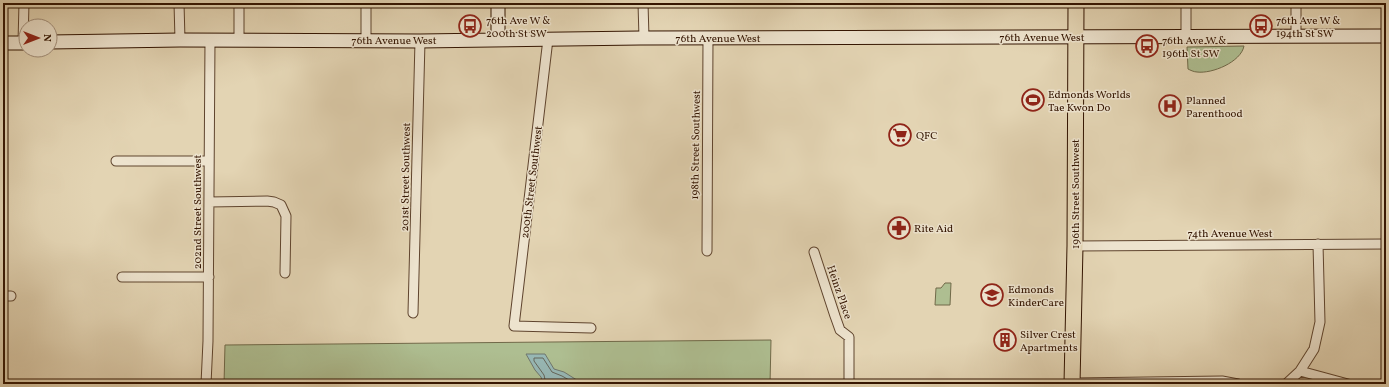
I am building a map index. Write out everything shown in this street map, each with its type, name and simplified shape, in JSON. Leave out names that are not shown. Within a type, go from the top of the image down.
[{"type":"main road","name":"196th Street Southwest","points":[[1072,384],[1075,246],[1076,3]]},
{"type":"street","points":[[24,3],[24,18]]},
{"type":"street","points":[[179,3],[180,40]]},
{"type":"street","points":[[239,3],[239,40]]},
{"type":"street","points":[[366,3],[366,40]]},
{"type":"street","points":[[498,3],[498,39]]},
{"type":"street","points":[[644,3],[644,38]]},
{"type":"street","points":[[1186,3],[1186,36]]},
{"type":"street","points":[[1296,3],[1296,35]]},
{"type":"street","name":"76th Avenue West","points":[[58,42],[1296,35],[1386,36]]},
{"type":"street","name":"198th Street Southwest","points":[[707,251],[708,38]]},
{"type":"street","name":"200th Street Southwest","points":[[548,39],[514,326],[591,328]]},
{"type":"street","name":"202nd Street Southwest","points":[[206,384],[210,40]]},
{"type":"street","name":"201st Street Southwest","points":[[413,313],[420,41]]},
{"type":"street","points":[[3,43],[18,43]]},
{"type":"street","points":[[116,161],[209,161]]},
{"type":"street","points":[[209,202],[267,201],[281,205],[286,216],[285,273]]},
{"type":"street","points":[[1286,384],[1300,371],[1314,349],[1320,322],[1318,244]]},
{"type":"street","name":"74th Avenue West","points":[[1075,246],[1386,244]]},
{"type":"street","name":"Heinz Place","points":[[814,252],[840,330],[849,337],[849,384]]},
{"type":"street","points":[[122,277],[208,277]]},
{"type":"street","points":[[1300,371],[1348,384]]},
{"type":"street","points":[[1072,384],[1222,381],[1238,384]]},
{"type":"green space","points":[[1244,46],[1238,57],[1232,62],[1218,69],[1195,72],[1188,69],[1187,47]]},
{"type":"green space","points":[[945,283],[951,283],[950,305],[935,305],[936,288],[941,288]]},
{"type":"green space","points":[[771,340],[770,384],[224,384],[225,345]]},
{"type":"water","points":[[526,354],[545,354],[554,369],[564,372],[580,382],[580,384],[543,384],[541,377],[535,370]]},
{"type":"place","name":"76th Ave W & 200th St SW","points":[[470,26]]},
{"type":"place","name":"76th Ave W & 194th St SW","points":[[1261,26]]},
{"type":"place","name":"76th Ave W & 196th St SW","points":[[1147,46]]},
{"type":"place","name":"Edmonds Worlds Tae Kwon Do","points":[[1033,100]]},
{"type":"place","name":"Planned Parenthood","points":[[1170,106]]},
{"type":"place","name":"QFC","points":[[900,135]]},
{"type":"place","name":"Rite Aid","points":[[899,228]]},
{"type":"place","name":"Edmonds KinderCare","points":[[992,295]]},
{"type":"place","name":"Silver Crest Apartments","points":[[1005,340]]}]
